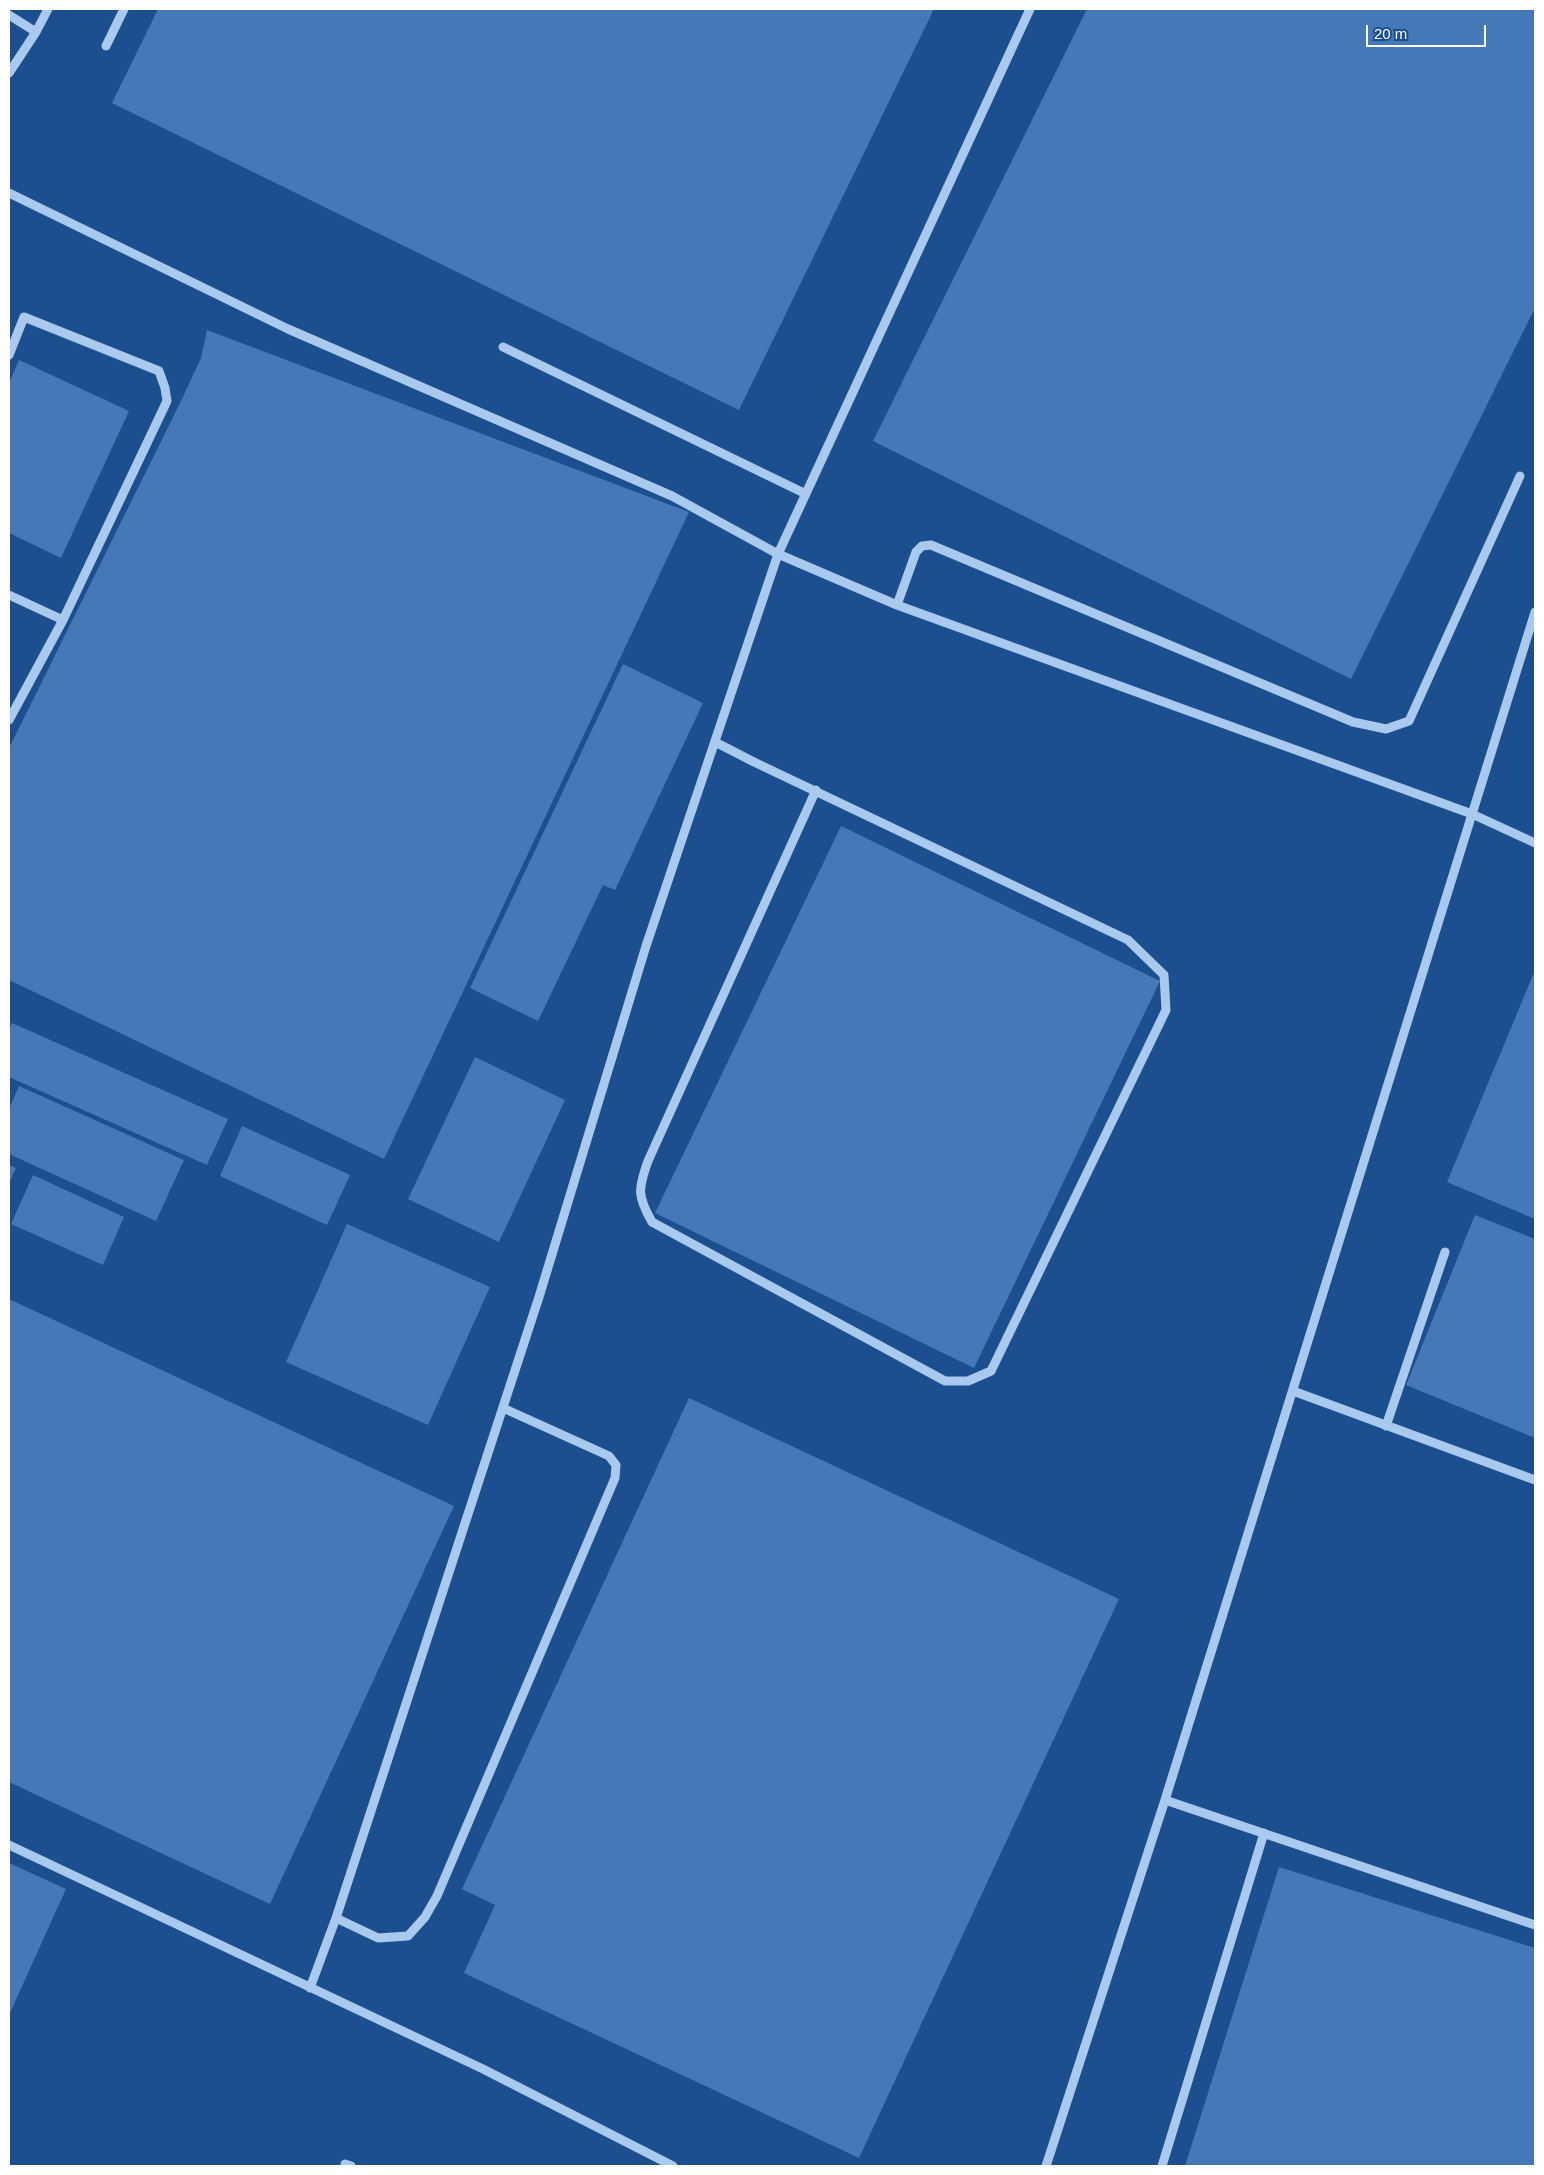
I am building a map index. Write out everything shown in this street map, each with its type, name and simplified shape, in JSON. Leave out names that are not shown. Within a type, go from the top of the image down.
[{"type":"lane","points":[[9,73],[36,32],[48,9]]},
{"type":"lane","points":[[106,46],[124,9]]},
{"type":"lane","points":[[310,1988],[336,1918],[539,1298],[646,946],[778,554],[1030,9]]},
{"type":"lane","points":[[9,15],[36,32]]},
{"type":"lane","points":[[9,193],[288,329],[672,496],[778,554],[897,605],[1472,814],[1535,843]]},
{"type":"lane","points":[[9,355],[24,316],[159,371],[165,388],[167,402],[63,620],[9,720]]},
{"type":"lane","points":[[503,347],[806,494]]},
{"type":"lane","points":[[897,605],[916,552],[922,546],[931,545],[1352,722],[1386,729],[1409,721],[1520,476]]},
{"type":"lane","points":[[9,595],[63,620]]},
{"type":"lane","points":[[1046,2166],[1165,1800],[1535,612]]},
{"type":"lane","points":[[715,742],[816,790],[1128,940],[1164,975],[1166,1010],[992,1371],[968,1380],[945,1381],[652,1222],[642,1205],[640,1184],[648,1161],[816,790]]},
{"type":"lane","points":[[1386,1426],[1445,1252]]},
{"type":"lane","points":[[1293,1392],[1535,1480]]},
{"type":"lane","points":[[336,1918],[378,1938],[408,1936],[425,1917],[437,1896],[615,1478],[616,1465],[609,1456],[503,1408]]},
{"type":"lane","points":[[1165,1800],[1535,1925]]},
{"type":"lane","points":[[1162,2166],[1264,1833]]},
{"type":"lane","points":[[9,1845],[483,2069],[673,2166]]},
{"type":"building","points":[[158,9],[934,9],[739,410],[112,103]]},
{"type":"building","points":[[1087,9],[1535,9],[1535,308],[1351,679],[873,441]]},
{"type":"building","points":[[207,330],[689,512],[384,1159],[9,980],[9,748],[182,399],[201,358]]},
{"type":"building","points":[[19,360],[129,411],[61,558],[9,533],[9,383]]},
{"type":"building","points":[[623,664],[703,703],[615,890],[603,885],[538,1021],[470,988]]},
{"type":"building","points":[[841,826],[1160,981],[974,1368],[655,1213]]},
{"type":"building","points":[[1535,970],[1535,1219],[1447,1182]]},
{"type":"building","points":[[12,1023],[228,1119],[207,1165],[9,1077],[9,1029]]},
{"type":"building","points":[[475,1057],[565,1100],[499,1242],[408,1199]]},
{"type":"building","points":[[19,1086],[184,1160],[156,1221],[9,1154],[9,1109]]},
{"type":"building","points":[[242,1126],[350,1175],[327,1225],[220,1176]]},
{"type":"building","points":[[9,1165],[16,1168],[9,1183]]},
{"type":"building","points":[[33,1175],[124,1217],[103,1265],[11,1224]]},
{"type":"building","points":[[1475,1215],[1535,1239],[1535,1438],[1406,1385]]},
{"type":"building","points":[[347,1224],[490,1287],[428,1425],[286,1362]]},
{"type":"building","points":[[9,1299],[454,1506],[270,1904],[9,1782]]},
{"type":"building","points":[[689,1398],[1119,1599],[859,2158],[464,1973],[495,1905],[462,1889]]},
{"type":"building","points":[[9,1863],[66,1889],[9,2015]]},
{"type":"building","points":[[1279,1867],[1535,1948],[1535,2160],[1533,2166],[1185,2166]]}]
